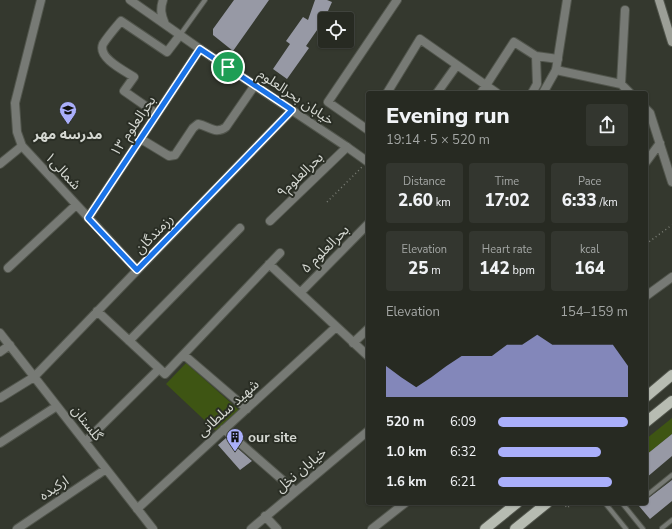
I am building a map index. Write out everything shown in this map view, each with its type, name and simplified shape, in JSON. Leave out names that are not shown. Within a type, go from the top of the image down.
[{"type":"main road","points":[[659,0],[672,42]]},
{"type":"main road","points":[[648,394],[672,375]]},
{"type":"main road","points":[[648,420],[672,401]]},
{"type":"main road","points":[[485,529],[515,505]]},
{"type":"main road","points":[[515,529],[545,505]]},
{"type":"street","name":"شمالی۱","points":[[41,0],[15,103],[17,132],[22,146],[137,270]]},
{"type":"street","name":"خیابان بحرالعلوم","points":[[130,0],[366,161]]},
{"type":"street","points":[[163,0],[161,7],[165,25]]},
{"type":"street","points":[[366,126],[328,102],[397,0]]},
{"type":"street","points":[[544,91],[556,70],[567,0]]},
{"type":"street","points":[[621,84],[625,10]]},
{"type":"street","points":[[157,114],[124,91],[134,77],[104,55],[102,50],[103,44],[121,21],[167,52],[180,35]]},
{"type":"street","points":[[388,91],[420,39],[494,91]]},
{"type":"street","points":[[482,91],[514,42],[536,56],[558,59]]},
{"type":"street","name":"بحرالعلوم ۱۳","points":[[88,218],[200,49]]},
{"type":"street","points":[[533,91],[537,84],[536,56]]},
{"type":"street","points":[[438,91],[457,65]]},
{"type":"street","points":[[556,70],[621,84],[628,91]]},
{"type":"street","points":[[141,139],[169,156],[174,155],[193,128],[198,124],[216,131],[222,131],[255,86]]},
{"type":"street","name":"رزمندگان","points":[[0,398],[34,376],[292,110]]},
{"type":"street","points":[[648,111],[650,113],[672,182]]},
{"type":"street","points":[[648,159],[660,143]]},
{"type":"street","points":[[0,164],[22,146]]},
{"type":"street","name":"بحرالعلوم۹","points":[[270,222],[347,147]]},
{"type":"street","points":[[8,268],[76,205]]},
{"type":"street","name":"بحرالعلوم ۵","points":[[300,293],[366,226]]},
{"type":"street","points":[[129,341],[240,228]]},
{"type":"street","points":[[97,312],[165,374],[280,253]]},
{"type":"street","points":[[269,264],[366,354]]},
{"type":"street","points":[[648,295],[672,277]]},
{"type":"street","name":"شهید سلطانی","points":[[137,509],[336,327]]},
{"type":"street","points":[[353,343],[366,331]]},
{"type":"street","name":"گلستان","points":[[0,333],[106,468],[137,509],[149,528]]},
{"type":"street","points":[[0,352],[10,346]]},
{"type":"street","points":[[184,355],[247,408]]},
{"type":"street","points":[[85,442],[159,369]]},
{"type":"street","points":[[0,443],[57,406]]},
{"type":"street","points":[[224,429],[295,491]]},
{"type":"street","name":"خیابان نخل","points":[[251,529],[366,433]]},
{"type":"street","name":"ارکیده","points":[[17,529],[106,468]]},
{"type":"street","points":[[372,529],[402,505]]},
{"type":"street","points":[[265,516],[277,529]]},
{"type":"lane","points":[[180,35],[205,0]]},
{"type":"lane","points":[[648,494],[672,475]]},
{"type":"lane","points":[[606,505],[623,528]]},
{"type":"lane","points":[[624,505],[643,529]]},
{"type":"lane","points":[[662,528],[672,520]]},
{"type":"path","points":[[326,202],[366,163]]},
{"type":"path","points":[[648,243],[672,225]]},
{"type":"green space","points":[[186,363],[239,410],[216,431],[166,384]]},
{"type":"green space","points":[[672,418],[672,434],[648,453],[648,437]]},
{"type":"building","points":[[234,0],[269,0],[233,51],[213,35],[213,29]]},
{"type":"building","points":[[315,0],[327,0],[332,2],[328,12],[318,12],[318,29],[306,46],[309,48],[287,79],[273,69],[290,44],[286,41],[303,17],[308,20]]},
{"type":"building","points":[[672,434],[672,456],[648,476],[648,453]]},
{"type":"building","name":"our site","points":[[226,438],[252,461],[240,470],[218,445]]},
{"type":"building","points":[[672,480],[672,501],[650,519],[639,506],[648,505],[648,498]]},
{"type":"place","name":"مدرسه مهر","points":[[68,125]]},
{"type":"place","name":"our site","points":[[235,452]]},
{"type":"route","points":[[200,49],[228,67],[292,110],[137,270],[88,218],[200,49]]}]
